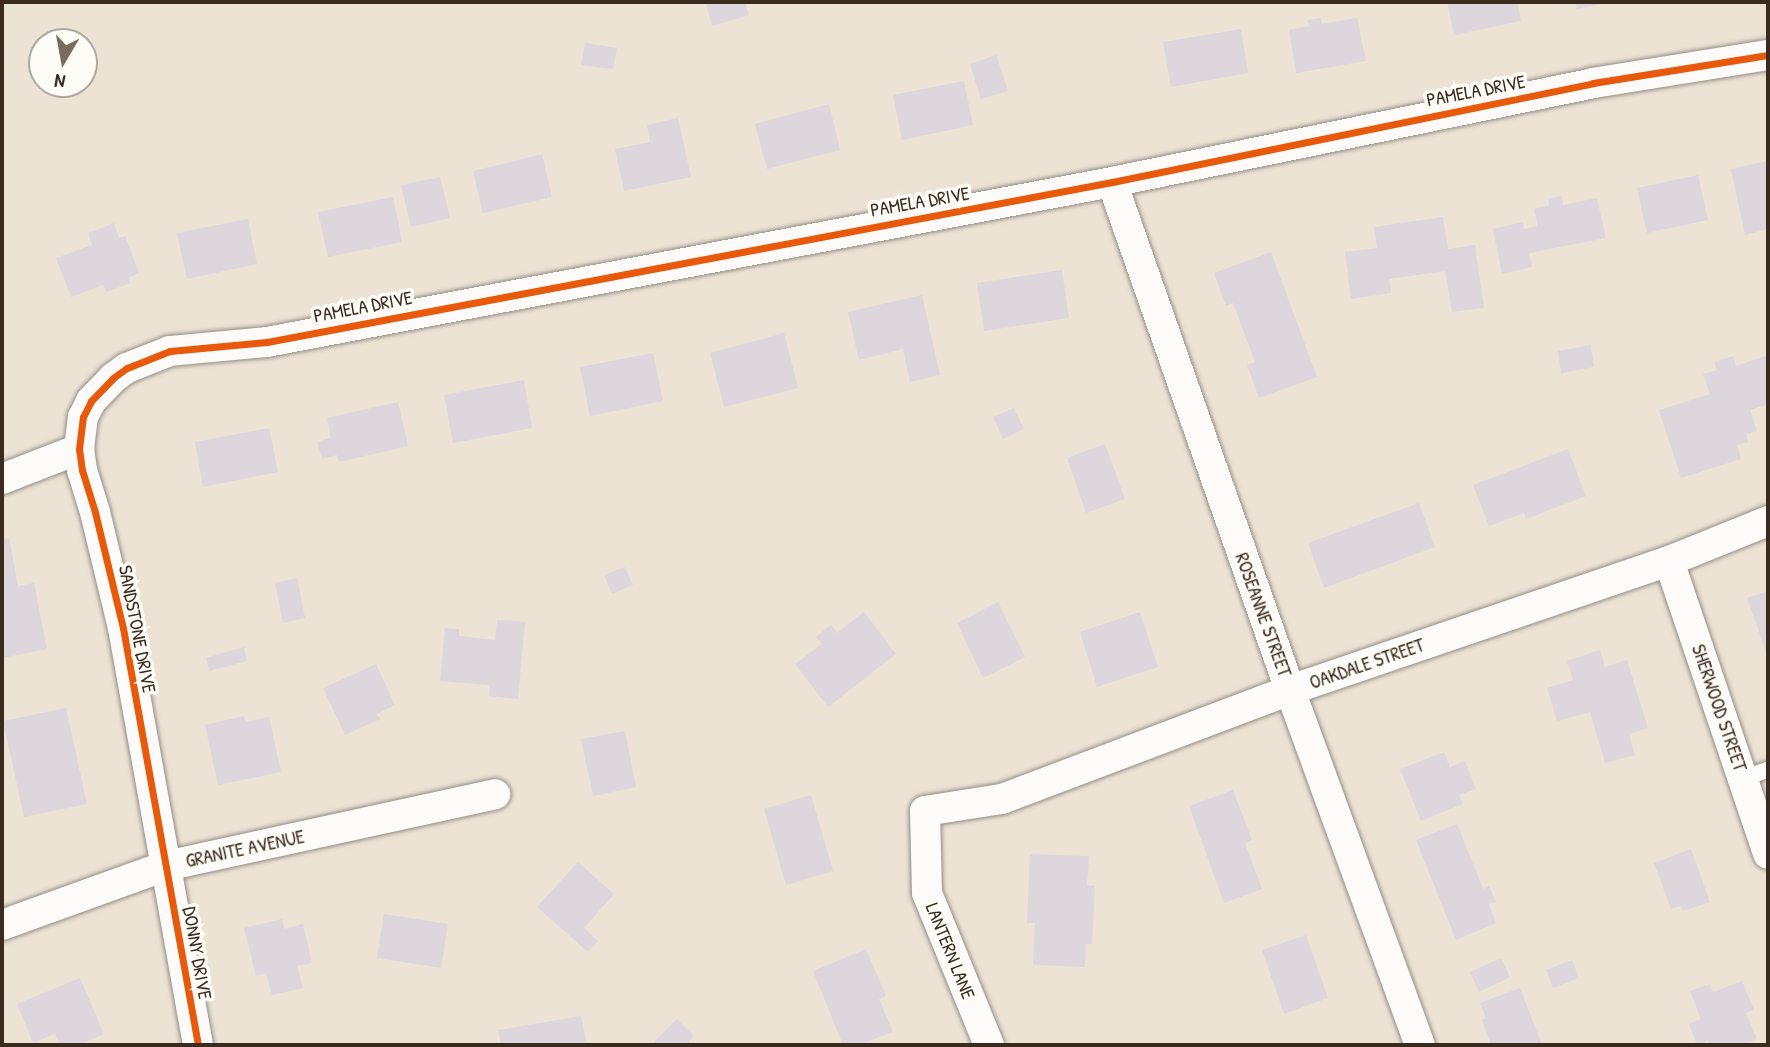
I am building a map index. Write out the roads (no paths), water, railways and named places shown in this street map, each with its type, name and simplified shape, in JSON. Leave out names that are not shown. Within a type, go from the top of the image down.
[{"type":"street","name":"PAMELA DRIVE","points":[[91,401],[99,390],[127,368],[170,351],[267,342],[1112,182],[1593,83],[1768,55]]},
{"type":"street","name":"ROSEANNE STREET","points":[[1112,182],[1290,690],[1420,1045]]},
{"type":"street","name":"SANDSTONE DRIVE","points":[[91,401],[83,417],[79,449],[82,470],[123,628],[166,866]]},
{"type":"street","points":[[2,479],[79,449]]},
{"type":"street","name":"OAKDALE STREET","points":[[925,811],[1002,799],[1290,690],[1670,561],[1768,521]]},
{"type":"street","name":"SHERWOOD STREET","points":[[1670,561],[1756,774],[1768,854]]},
{"type":"street","name":"GRANITE AVENUE","points":[[2,925],[166,866],[495,794]]},
{"type":"street","name":"LANTERN LANE","points":[[925,811],[927,893],[989,1045]]},
{"type":"street","name":"DONNY DRIVE","points":[[166,866],[198,1045]]}]
